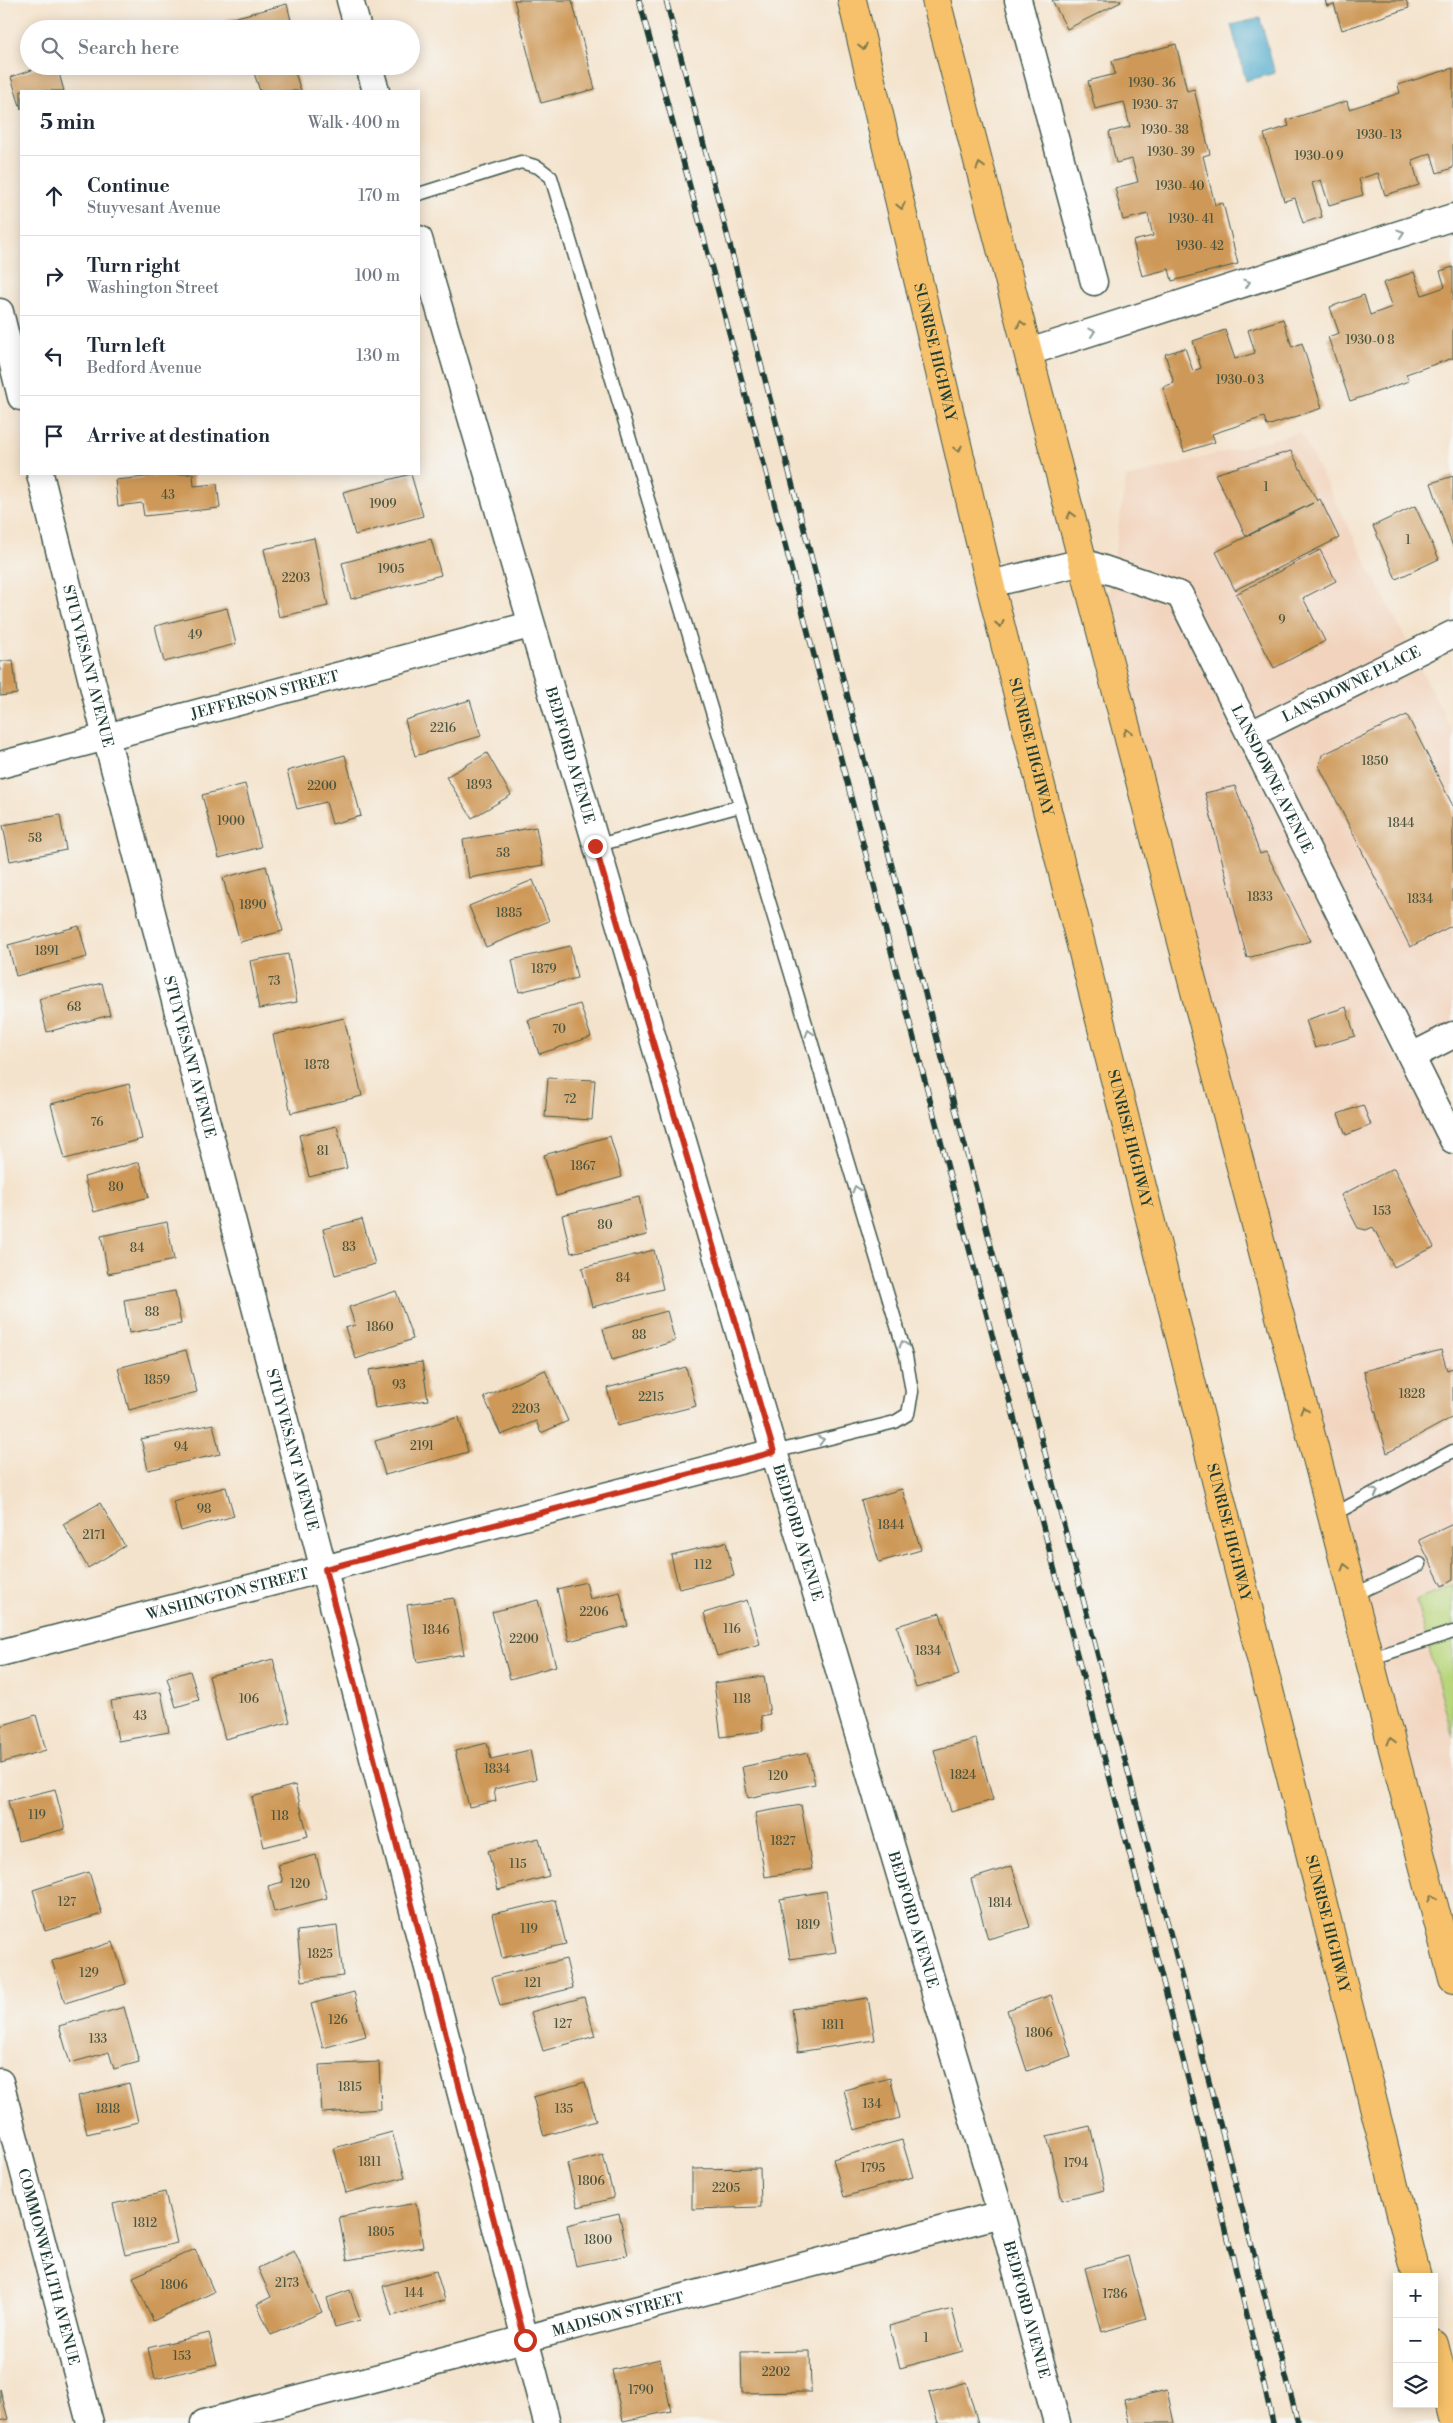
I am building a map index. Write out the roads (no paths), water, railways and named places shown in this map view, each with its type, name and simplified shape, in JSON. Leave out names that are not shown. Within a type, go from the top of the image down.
[{"type":"highway","name":"SUNRISE HIGHWAY","points":[[852,0],[990,584],[1416,2273]]},
{"type":"highway","points":[[936,0],[1453,1979]]},
{"type":"highway","points":[[1438,2360],[1453,2418]]},
{"type":"street","points":[[350,0],[356,20]]},
{"type":"street","points":[[1018,0],[1094,282]]},
{"type":"street","points":[[372,75],[376,90]]},
{"type":"street","points":[[1029,352],[1453,217]]},
{"type":"street","name":"BEDFORD AVENUE","points":[[420,242],[530,626],[1001,2214],[1057,2423]]},
{"type":"street","points":[[0,312],[20,393]]},
{"type":"street","name":"STUYVESANT AVENUE","points":[[40,475],[106,737],[547,2423]]},
{"type":"street","points":[[990,584],[1083,562]]},
{"type":"street","name":"LANSDOWNE AVENUE","points":[[1083,562],[1180,595],[1453,1140]]},
{"type":"street","name":"JEFFERSON STREET","points":[[0,765],[530,626]]},
{"type":"street","name":"LANSDOWNE PLACE","points":[[1251,734],[1453,634]]},
{"type":"street","points":[[1412,1056],[1453,1035]]},
{"type":"street","name":"WASHINGTON STREET","points":[[0,1653],[774,1452]]},
{"type":"street","name":"COMMONWEALTH AVENUE","points":[[0,2082],[90,2423]]},
{"type":"street","name":"MADISON STREET","points":[[204,2423],[1001,2214]]},
{"type":"lane","points":[[420,194],[521,162],[538,167],[550,177],[906,1356],[912,1392],[908,1414],[895,1422],[774,1452]]},
{"type":"lane","points":[[595,846],[740,806]]},
{"type":"lane","points":[[1332,1515],[1453,1451]]},
{"type":"lane","points":[[1353,1595],[1420,1564]]},
{"type":"lane","points":[[1369,1658],[1453,1632]]},
{"type":"water","points":[[1260,18],[1275,73],[1246,81],[1231,25]]},
{"type":"railway","points":[[639,0],[752,419],[1108,1770],[1192,2096],[1273,2423]]},
{"type":"railway","points":[[666,0],[1298,2423]]}]
